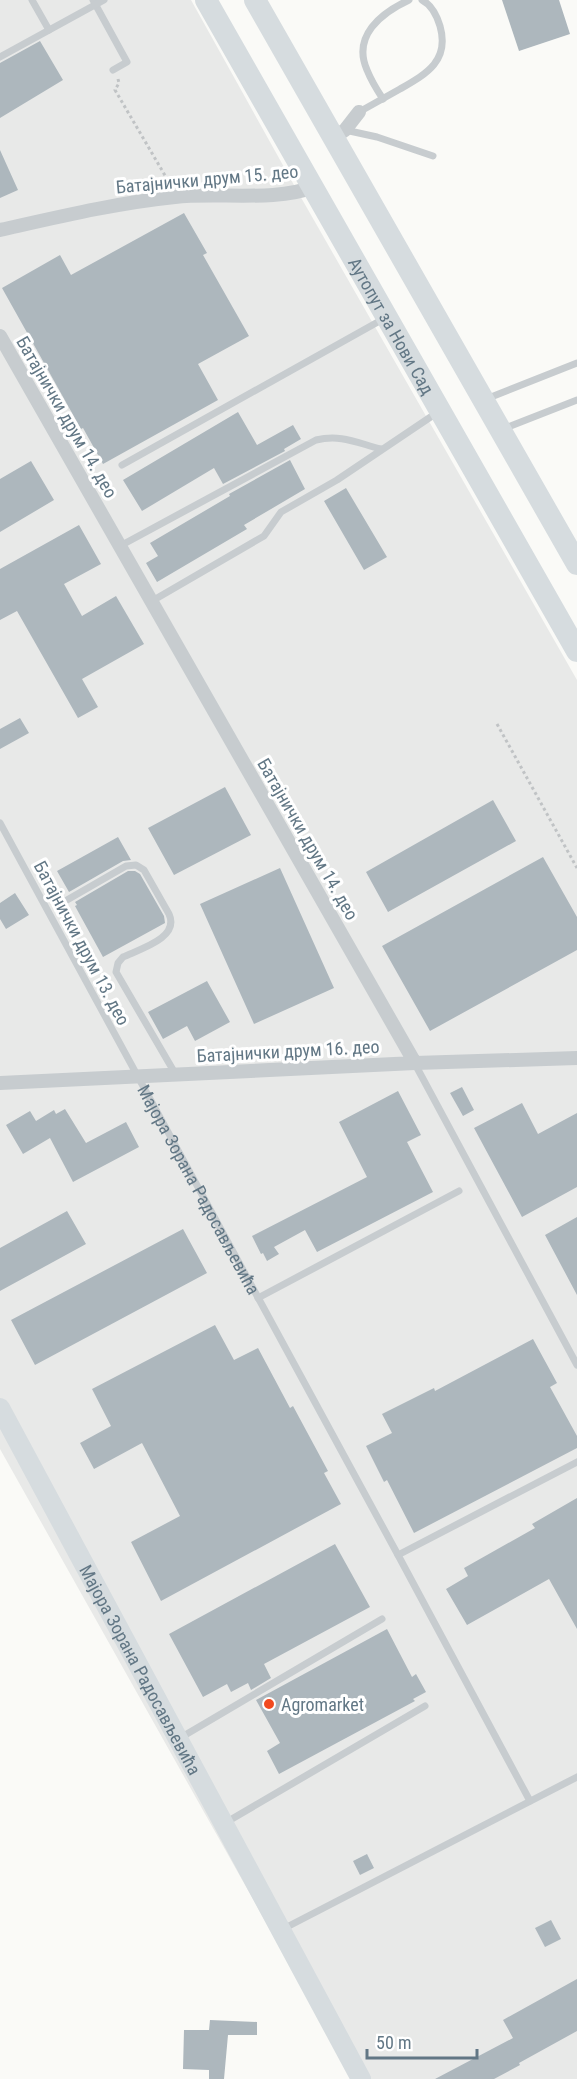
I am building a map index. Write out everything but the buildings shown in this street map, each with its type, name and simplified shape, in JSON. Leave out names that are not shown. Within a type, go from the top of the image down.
[{"type":"main road","name":"Аутопут за Нови Сад","points":[[206,0],[577,651]]},
{"type":"main road","points":[[255,0],[339,134],[484,400],[577,564]]},
{"type":"main road","name":"Мајора Зорана Радосављевића","points":[[0,1408],[361,2079]]},
{"type":"street","points":[[339,134],[359,112]]},
{"type":"street","name":"Батајнички друм 15. део","points":[[0,230],[110,206],[177,196],[289,194],[312,187]]},
{"type":"street","name":"Батајнички друм 14. део","points":[[0,336],[415,1063]]},
{"type":"street","name":"Батајнички друм 16. део","points":[[0,1083],[415,1063],[577,1058]]},
{"type":"lane","points":[[32,0],[49,30]]},
{"type":"lane","points":[[0,57],[94,2],[104,0]]},
{"type":"lane","points":[[383,99],[366,70],[362,48],[370,27],[409,0]]},
{"type":"lane","points":[[359,112],[432,69],[442,50],[441,28],[433,8],[422,0]]},
{"type":"lane","points":[[94,2],[128,62],[113,70]]},
{"type":"lane","points":[[339,134],[377,137],[434,156]]},
{"type":"lane","points":[[122,465],[386,318]]},
{"type":"lane","points":[[484,400],[577,363]]},
{"type":"lane","points":[[501,430],[577,400]]},
{"type":"lane","points":[[152,601],[264,536],[281,512],[337,480],[381,448],[439,411]]},
{"type":"lane","points":[[120,546],[316,440],[341,437],[381,448]]},
{"type":"lane","name":"Батајнички друм 13. део","points":[[0,823],[137,1077]]},
{"type":"lane","points":[[67,900],[126,866],[136,865],[144,870],[169,914],[171,929],[164,936],[123,957],[118,963],[117,972],[176,1075]]},
{"type":"lane","name":"Батајнички друм 14. део","points":[[415,1063],[577,1365]]},
{"type":"lane","name":"Мајора Зорана Радосављевића","points":[[137,1077],[530,1802]]},
{"type":"lane","points":[[258,1298],[459,1191]]},
{"type":"lane","points":[[398,1555],[577,1461]]},
{"type":"lane","points":[[178,1739],[382,1619]]},
{"type":"lane","points":[[224,1824],[425,1706]]},
{"type":"lane","points":[[281,1930],[577,1777]]},
{"type":"path","points":[[113,70],[119,83],[115,90],[177,196]]},
{"type":"path","points":[[497,724],[577,868]]},
{"type":"shaded area","points":[[0,0],[191,0],[299,194],[577,680],[577,2079],[354,2079],[0,1449]]},
{"type":"place","name":"Agromarket","points":[[269,1704]]}]
